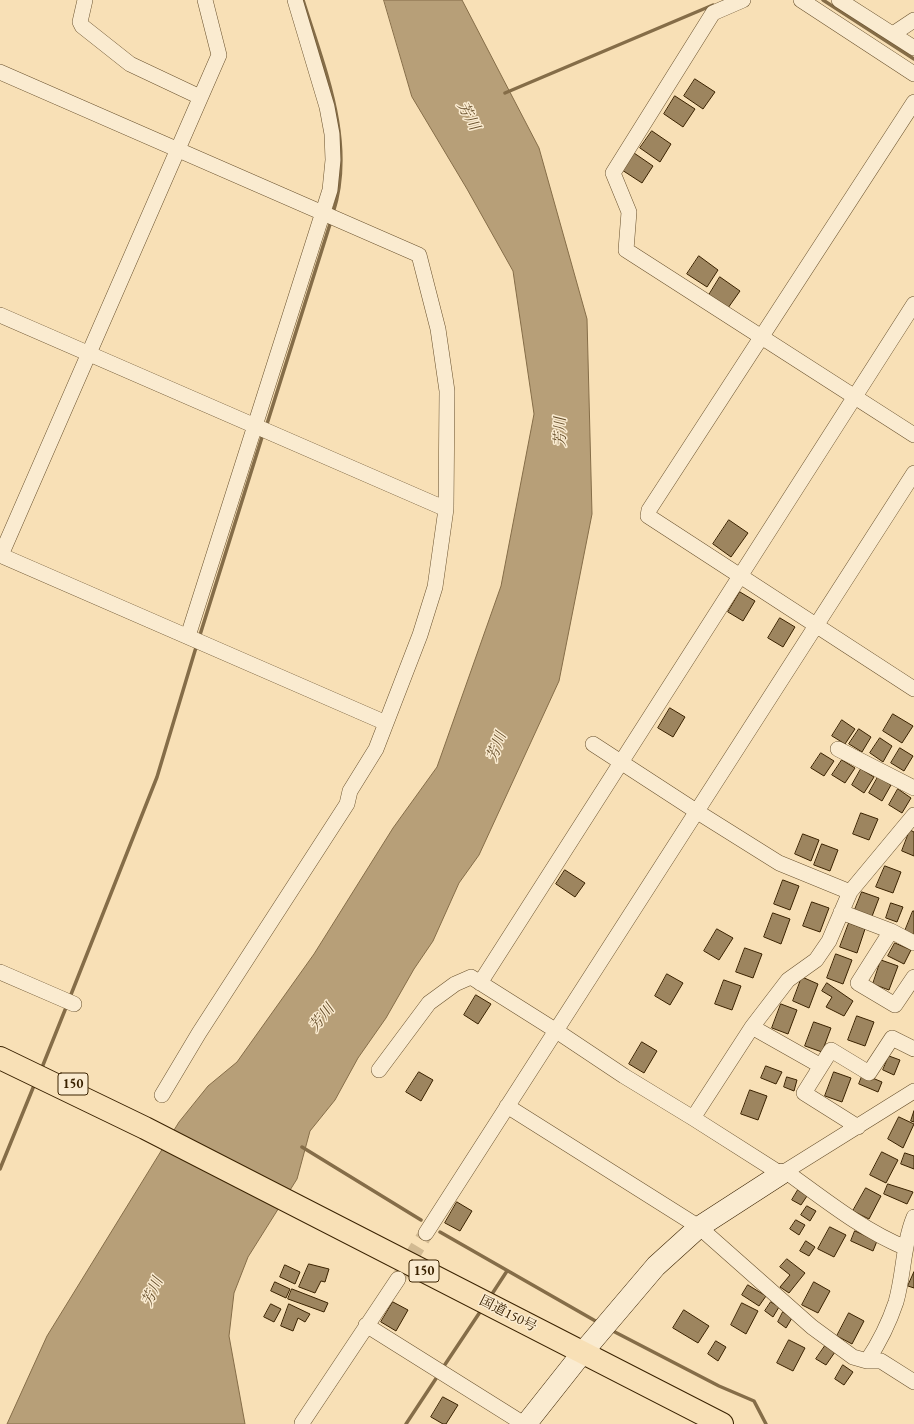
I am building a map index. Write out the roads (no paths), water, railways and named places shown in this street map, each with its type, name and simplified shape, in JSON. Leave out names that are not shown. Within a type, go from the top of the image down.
[{"type":"highway","name":"150","points":[[0,1043],[102,1100],[145,1128]]},
{"type":"highway","name":"150","points":[[0,1058],[145,1128]]},
{"type":"highway","name":"国道150号","points":[[145,1128],[722,1424]]},
{"type":"street","points":[[85,0],[80,22],[82,26],[130,64],[200,97]]},
{"type":"street","points":[[205,0],[219,55],[0,555],[386,723]]},
{"type":"street","points":[[189,637],[257,426],[330,190],[333,160],[332,134],[327,108],[295,0]]},
{"type":"street","points":[[743,0],[714,14],[613,173],[629,212],[626,250],[914,435]]},
{"type":"street","points":[[801,0],[914,74]]},
{"type":"street","points":[[839,0],[914,48]]},
{"type":"street","points":[[893,34],[914,20]]},
{"type":"street","points":[[0,72],[419,255],[438,329],[447,391],[446,509],[434,587],[414,655],[376,748],[350,791],[347,804],[221,999],[162,1095]]},
{"type":"street","points":[[914,102],[649,510],[648,516],[914,689]]},
{"type":"street","points":[[480,983],[853,397],[914,304]]},
{"type":"street","points":[[0,315],[446,509]]},
{"type":"street","points":[[426,1234],[555,1030],[914,473]]},
{"type":"street","points":[[593,744],[779,863],[850,892]]},
{"type":"street","points":[[838,749],[914,788]]},
{"type":"street","points":[[694,1118],[752,1027],[788,980],[816,960],[829,941],[850,892],[914,815]]},
{"type":"street","points":[[841,912],[891,931],[914,943]]},
{"type":"street","points":[[891,931],[858,983],[896,1005],[914,976]]},
{"type":"street","points":[[0,972],[67,1001]]},
{"type":"street","points":[[379,1070],[429,1003],[454,984],[471,977],[624,1076],[783,1172],[885,1240],[906,1248]]},
{"type":"street","points":[[752,1027],[821,1066]]},
{"type":"street","points":[[858,1127],[804,1093],[831,1050],[868,1073],[892,1038],[914,1049]]},
{"type":"street","points":[[366,1325],[525,1424],[583,1352],[656,1266],[699,1227],[783,1172],[914,1092]]},
{"type":"street","points":[[507,1106],[699,1227],[812,1327],[853,1357],[868,1361],[881,1361],[914,1382]]},
{"type":"street","points":[[868,1361],[888,1322],[896,1301],[908,1234],[914,1217]]},
{"type":"street","points":[[302,1422],[398,1279]]},
{"type":"street","points":[[868,1361],[878,1371],[914,1393]]},
{"type":"water","name":"芳川","points":[[384,0],[462,0],[539,148],[587,319],[592,514],[559,681],[479,855],[459,883],[433,941],[414,969],[386,1018],[358,1058],[335,1100],[310,1131],[297,1179],[248,1257],[234,1293],[229,1336],[245,1424],[7,1424],[47,1336],[179,1122],[208,1086],[237,1062],[314,954],[393,828],[437,767],[501,586],[534,414],[513,271],[467,189],[412,97]]},
{"type":"waterway","points":[[303,0],[328,79],[339,132],[341,159],[339,186],[333,213]]},
{"type":"waterway","points":[[823,0],[914,59]]},
{"type":"waterway","points":[[505,93],[713,5]]},
{"type":"waterway","points":[[266,427],[331,221]]},
{"type":"waterway","points":[[199,638],[263,434]]},
{"type":"waterway","points":[[70,997],[157,777],[197,644]]},
{"type":"waterway","points":[[41,1070],[67,1005]]},
{"type":"waterway","points":[[0,1169],[35,1083]]},
{"type":"waterway","points":[[302,1147],[421,1220]]},
{"type":"waterway","points":[[440,1232],[599,1323]]},
{"type":"waterway","points":[[490,1297],[507,1271]]},
{"type":"waterway","points":[[442,1369],[482,1309]]},
{"type":"waterway","points":[[611,1330],[719,1386],[754,1401],[766,1424]]},
{"type":"waterway","points":[[406,1424],[439,1374]]},
{"type":"tunnel","points":[[398,1279],[426,1233]]}]
